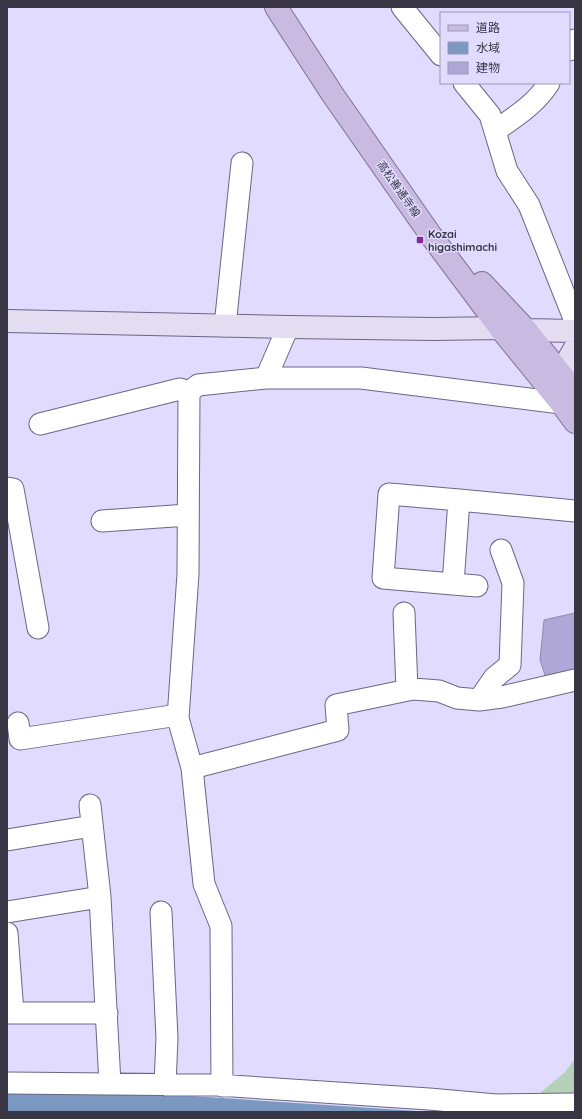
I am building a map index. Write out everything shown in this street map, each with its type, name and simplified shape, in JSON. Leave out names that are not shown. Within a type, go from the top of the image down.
[{"type":"main road","name":"高松善通寺線","points":[[276,7],[333,95],[464,281],[538,374],[567,391]]},
{"type":"main road","name":"高松善通寺線","points":[[291,7],[343,92],[401,176],[473,274],[538,334],[567,391],[575,422]]},
{"type":"street","points":[[402,7],[440,54]]},
{"type":"street","points":[[465,84],[490,115],[507,171],[529,205],[575,321]]},
{"type":"street","points":[[495,131],[524,112],[544,91],[548,84]]},
{"type":"street","points":[[225,326],[242,163]]},
{"type":"street","points":[[7,321],[288,327],[434,329],[500,328],[538,334],[575,331]]},
{"type":"street","points":[[266,378],[288,327]]},
{"type":"street","points":[[538,334],[530,356],[538,374]]},
{"type":"street","points":[[189,392],[198,385],[266,378],[361,378],[567,391],[564,367],[575,348]]},
{"type":"street","points":[[40,424],[180,389],[189,392]]},
{"type":"street","points":[[189,392],[188,574],[178,718],[192,768],[204,884],[220,926],[222,1086]]},
{"type":"street","points":[[7,488],[13,489],[38,628]]},
{"type":"street","points":[[477,586],[453,584],[382,583],[382,493],[575,511]]},
{"type":"street","points":[[453,584],[460,500]]},
{"type":"street","points":[[102,521],[188,515]]},
{"type":"street","points":[[479,700],[494,678],[510,665],[513,583],[501,550]]},
{"type":"street","points":[[404,613],[408,690]]},
{"type":"street","points":[[192,768],[338,730],[336,705],[413,689],[439,692],[457,698],[479,700],[502,697],[575,680]]},
{"type":"street","points":[[18,722],[20,739],[178,715]]},
{"type":"street","points":[[90,805],[100,897],[110,1084]]},
{"type":"street","points":[[7,840],[92,826]]},
{"type":"street","points":[[7,912],[100,897]]},
{"type":"street","points":[[161,912],[167,1038],[165,1085]]},
{"type":"street","points":[[7,933],[10,1013],[106,1013]]},
{"type":"street","points":[[7,1083],[222,1086],[429,1099],[496,1105],[575,1104]]},
{"type":"green space","points":[[575,1059],[575,1097],[540,1093],[565,1072]]},
{"type":"water","points":[[7,1092],[146,1093],[432,1112],[7,1112]]},
{"type":"building","points":[[575,613],[575,675],[547,681],[540,660],[544,620]]},
{"type":"place","name":"Kozai higashimachi","points":[[420,240]]}]
